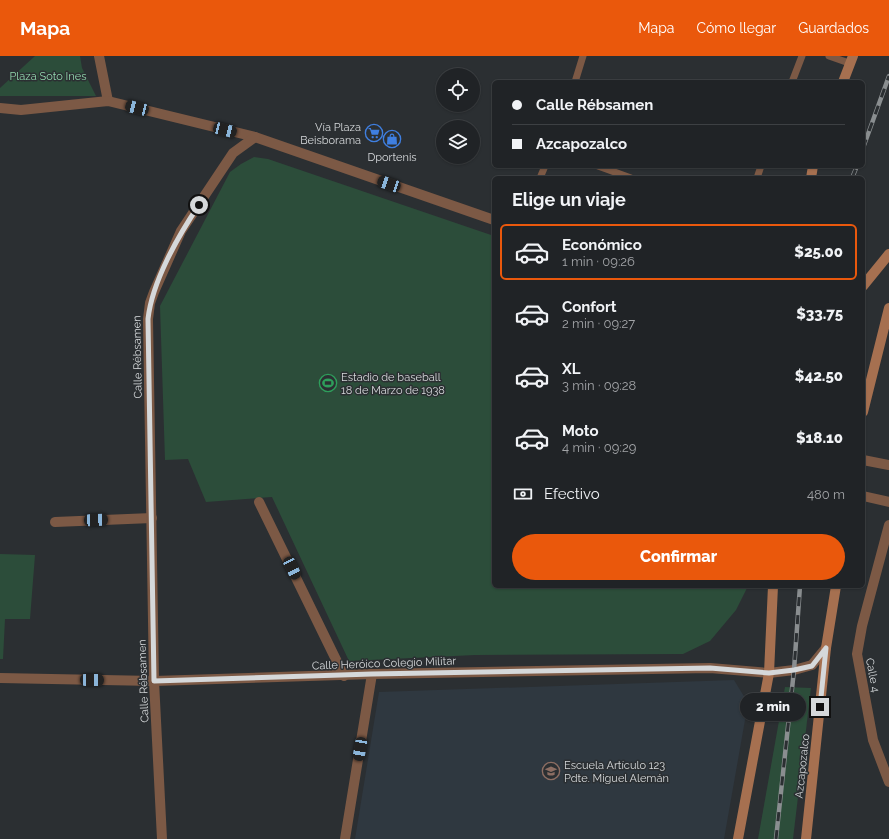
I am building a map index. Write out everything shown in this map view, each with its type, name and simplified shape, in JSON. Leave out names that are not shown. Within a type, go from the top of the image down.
[{"type":"main road","points":[[844,80],[851,59]]},
{"type":"main road","points":[[865,284],[889,254]]},
{"type":"main road","points":[[865,402],[889,308]]},
{"type":"main road","points":[[738,839],[769,673],[773,588]]},
{"type":"main road","name":"Azcapozalco","points":[[806,839],[826,648],[836,588]]},
{"type":"street","points":[[99,56],[108,101]]},
{"type":"street","points":[[0,108],[20,110],[108,101],[255,137],[492,219]]},
{"type":"street","name":"Calle Rébsamen","points":[[162,839],[154,681],[148,319],[150,303],[181,231],[233,153],[255,137]]},
{"type":"street","points":[[865,460],[889,465]]},
{"type":"street","points":[[865,496],[889,502]]},
{"type":"street","points":[[259,502],[344,676]]},
{"type":"street","points":[[55,522],[152,518]]},
{"type":"street","name":"Calle 4","points":[[889,525],[862,626],[857,654],[873,740],[889,782]]},
{"type":"street","name":"Calle Heróico Colegio Militar","points":[[0,678],[154,681],[372,674],[710,668],[769,673],[812,666],[826,648]]},
{"type":"street","points":[[344,839],[372,674]]},
{"type":"lane","points":[[576,80],[583,56]]},
{"type":"lane","points":[[793,80],[802,56]]},
{"type":"lane","points":[[830,56],[851,59]]},
{"type":"lane","points":[[604,168],[626,176]]},
{"type":"shaded area","name":"Escuela Artículo 123 Pdte. Miguel Alemán","points":[[734,680],[748,703],[724,839],[355,839],[379,692]]},
{"type":"green space","name":"Plaza Soto Ines","points":[[35,56],[80,56],[82,68],[96,96],[0,96],[0,88]]},
{"type":"green space","name":"Estadio de baseball 18 de Marzo de 1938","points":[[254,157],[268,159],[492,235],[492,588],[747,588],[736,610],[710,641],[683,654],[475,655],[349,661],[272,497],[206,502],[188,459],[165,460],[160,306],[230,172]]},
{"type":"green space","points":[[0,554],[35,555],[30,619],[5,619],[3,659],[0,659]]},
{"type":"green space","points":[[785,687],[811,688],[793,839],[758,839]]},
{"type":"railway","points":[[865,142],[889,76]]},
{"type":"railway","points":[[853,176],[856,168]]},
{"type":"railway","points":[[776,839],[794,670],[800,588]]},
{"type":"place","name":"Vía Plaza Beisborama","points":[[374,133]]},
{"type":"place","name":"Dportenis","points":[[392,139]]},
{"type":"place","name":"Estadio de baseball 18 de Marzo de 1938","points":[[328,383]]},
{"type":"place","name":"Escuela Artículo 123 Pdte. Miguel Alemán","points":[[551,771]]},
{"type":"route","points":[[199,205],[181,231],[154,292],[150,303],[148,319],[154,681],[372,674],[710,668],[769,673],[812,666],[826,648],[820,707]]}]
